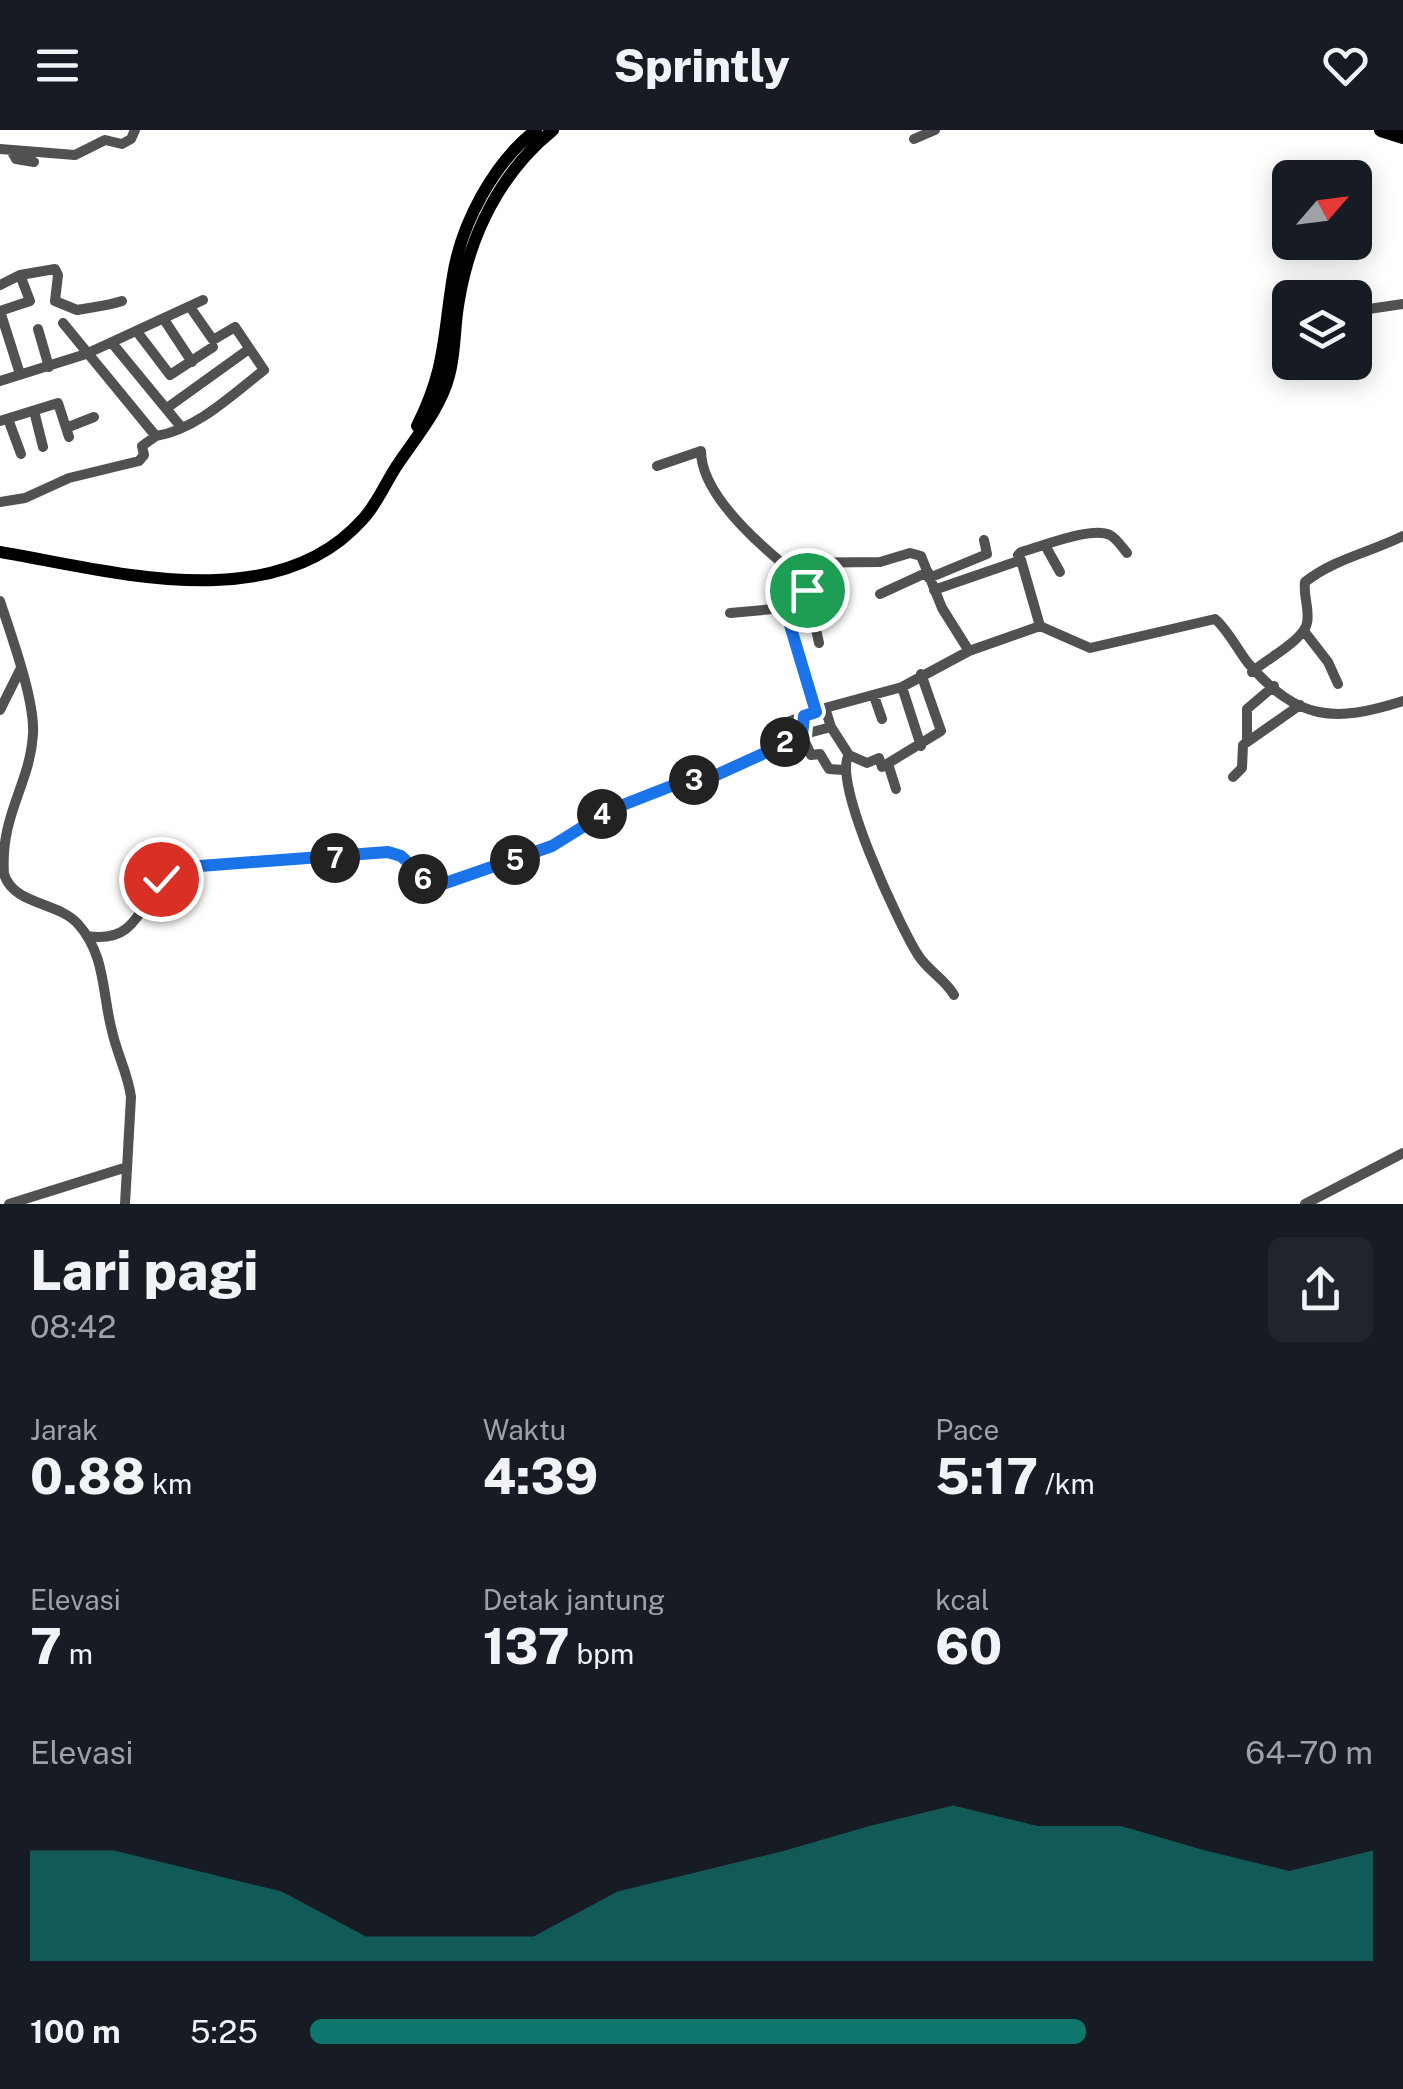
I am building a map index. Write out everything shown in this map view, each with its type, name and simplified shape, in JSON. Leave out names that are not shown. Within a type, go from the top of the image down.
[{"type":"highway","points":[[1381,130],[1403,137]]},
{"type":"main road","points":[[0,548],[192,573],[234,572],[261,568],[306,552],[346,526],[368,501],[418,424],[438,380],[453,273],[468,226],[498,172],[536,130]]},
{"type":"main road","points":[[0,548],[128,574],[193,581],[234,580],[284,569],[341,538],[365,518],[435,410],[450,374],[458,302],[469,254],[500,188],[552,130]]},
{"type":"street","points":[[6,149],[75,156],[105,140],[122,144],[135,130]]},
{"type":"street","points":[[914,139],[935,130]]},
{"type":"street","points":[[6,149],[16,159],[34,162]]},
{"type":"street","points":[[0,286],[20,275],[54,269],[58,275],[55,301],[76,310],[122,301]]},
{"type":"street","points":[[20,275],[30,301],[0,313],[20,374]]},
{"type":"street","points":[[0,381],[86,354],[204,300]]},
{"type":"street","points":[[1372,309],[1403,304]]},
{"type":"street","points":[[0,502],[25,498],[69,478],[140,461],[144,455],[142,446],[156,436],[182,428],[264,370],[235,327],[213,340],[190,308]]},
{"type":"street","points":[[164,320],[192,362]]},
{"type":"street","points":[[63,323],[156,436]]},
{"type":"street","points":[[38,329],[48,366]]},
{"type":"street","points":[[138,332],[170,375],[212,347]]},
{"type":"street","points":[[112,343],[182,428]]},
{"type":"street","points":[[167,408],[250,348]]},
{"type":"street","points":[[20,454],[4,420],[58,403],[67,432],[94,417]]},
{"type":"street","points":[[34,411],[44,447]]},
{"type":"street","points":[[656,466],[701,451],[704,472],[734,517],[782,563],[880,562],[910,553],[921,556],[934,590],[969,651]]},
{"type":"street","points":[[1040,626],[1020,552],[1062,539],[1102,533],[1114,538],[1127,554]]},
{"type":"street","points":[[1253,671],[1304,631],[1308,618],[1305,582],[1359,553],[1403,536]]},
{"type":"street","points":[[880,594],[987,554],[984,540]]},
{"type":"street","points":[[1046,547],[1060,572]]},
{"type":"street","points":[[934,590],[1021,560]]},
{"type":"street","points":[[782,563],[784,606],[815,712],[832,728],[849,755],[868,762],[878,758],[882,766],[921,746],[942,729],[922,674]]},
{"type":"street","points":[[808,595],[819,643]]},
{"type":"street","points":[[730,613],[784,606],[808,595],[836,595]]},
{"type":"street","points":[[0,601],[33,721],[33,736],[3,818],[4,876],[18,893],[69,916],[87,936],[102,971],[111,1030],[129,1080],[125,1204]]},
{"type":"street","points":[[772,728],[902,688],[969,651],[1040,626],[1090,648],[1215,619],[1253,671],[1300,705],[1328,716],[1372,710],[1403,700]]},
{"type":"street","points":[[1068,638],[1073,626]]},
{"type":"street","points":[[1304,631],[1328,662],[1338,684]]},
{"type":"street","points":[[0,710],[20,670]]},
{"type":"street","points":[[1247,742],[1247,709],[1274,686]]},
{"type":"street","points":[[902,688],[921,746]]},
{"type":"street","points":[[874,696],[882,719]]},
{"type":"street","points":[[1233,776],[1242,768],[1242,746],[1300,705]]},
{"type":"street","points":[[802,736],[815,712]]},
{"type":"street","points":[[87,936],[100,938],[127,929],[166,874],[200,866],[394,852],[434,887],[451,883],[552,846],[626,803],[679,783],[712,777],[802,736],[832,728]]},
{"type":"street","points":[[802,736],[810,755],[820,754],[829,769],[844,770]]},
{"type":"street","points":[[849,755],[844,770],[869,855],[920,959],[954,995]]},
{"type":"street","points":[[888,764],[896,789]]},
{"type":"street","points":[[1306,1204],[1403,1153]]},
{"type":"street","points":[[8,1204],[127,1167]]},
{"type":"route","points":[[161,879],[166,874],[200,866],[394,852],[434,887],[552,846],[594,818],[647,794],[712,777],[802,736],[804,716],[816,712],[784,605],[809,600],[807,590]]}]
